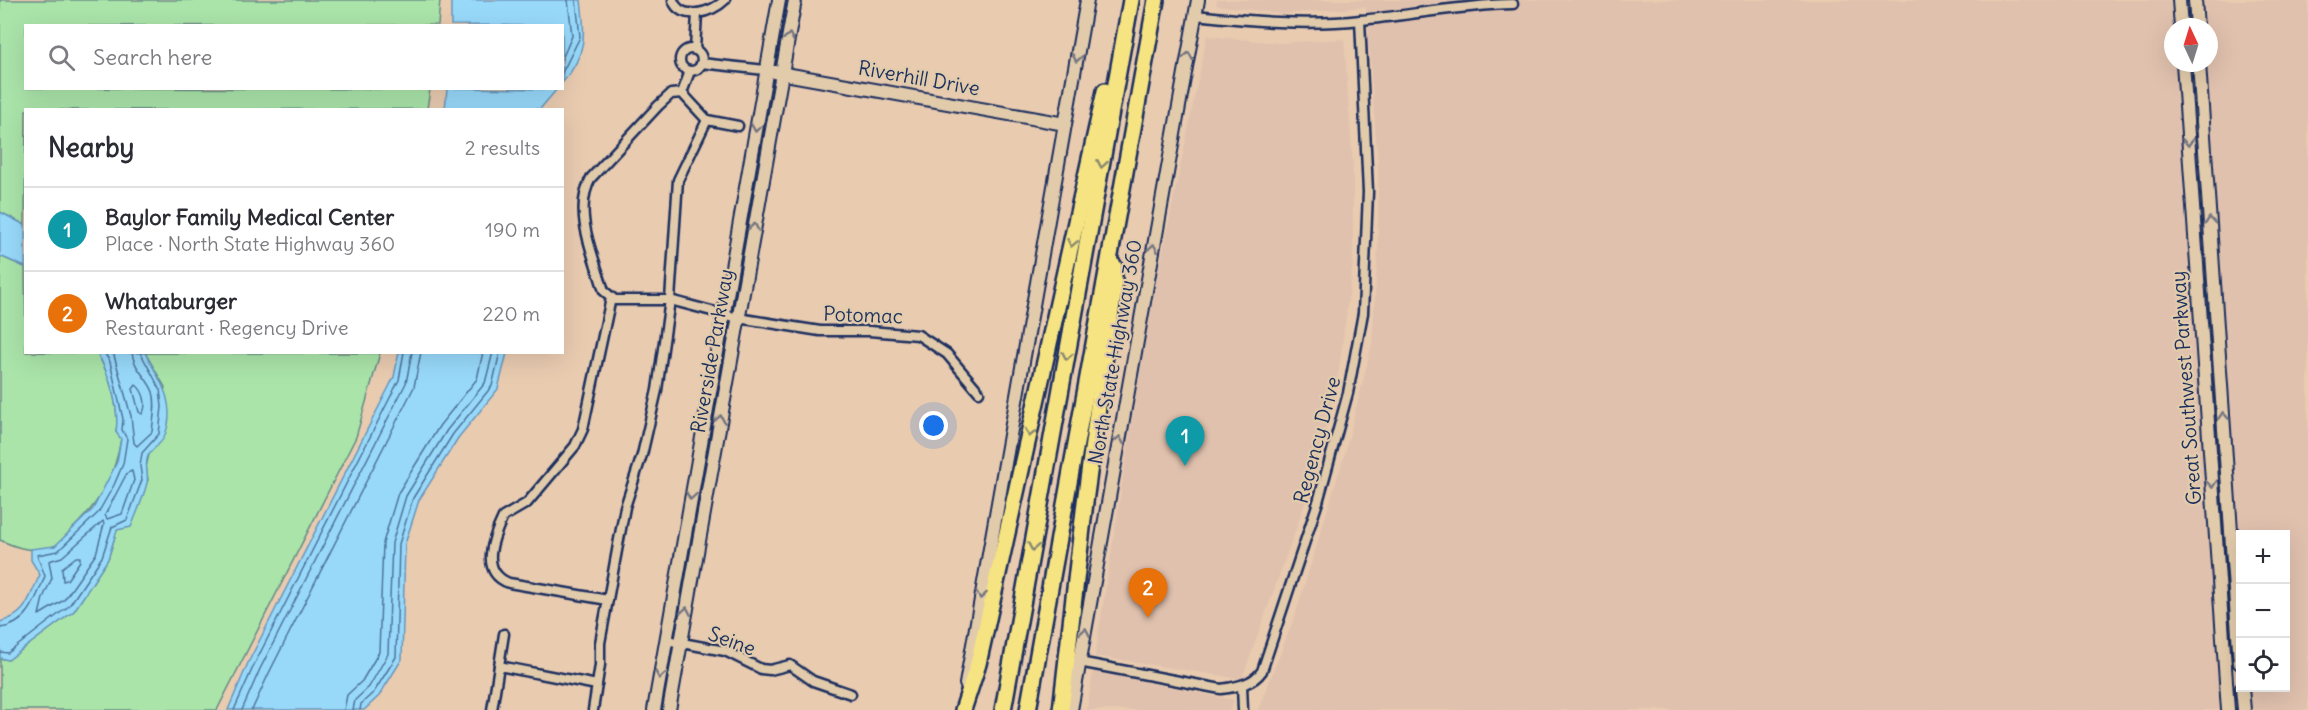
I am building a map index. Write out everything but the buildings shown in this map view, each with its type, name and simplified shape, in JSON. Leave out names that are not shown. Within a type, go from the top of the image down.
[{"type":"highway","points":[[1004,710],[1131,0]]},
{"type":"highway","points":[[1028,710],[1156,0]]},
{"type":"highway","points":[[962,710],[978,664],[1116,42],[1127,23]]},
{"type":"highway","points":[[1061,710],[1085,502],[1114,290],[1113,231]]},
{"type":"street","points":[[673,0],[678,11],[684,14],[697,13],[725,0]]},
{"type":"street","name":"Riverside Parkway","points":[[654,710],[778,0]]},
{"type":"street","name":"Riverside Parkway","points":[[669,710],[795,0]]},
{"type":"street","points":[[962,710],[1088,0]]},
{"type":"street","name":"North State Highway 360","points":[[1071,710],[1198,0]]},
{"type":"street","points":[[2179,0],[2180,18]]},
{"type":"street","points":[[2195,0],[2196,18]]},
{"type":"street","points":[[1195,15],[1284,22],[1360,20],[1438,8],[1513,4]]},
{"type":"street","points":[[695,50],[683,52],[680,60],[683,67],[690,71],[697,69],[701,63],[700,56],[695,50],[697,13]]},
{"type":"street","name":"Regency Drive","points":[[1242,686],[1258,677],[1280,620],[1318,502],[1359,343],[1363,313],[1368,192],[1360,20]]},
{"type":"street","points":[[701,63],[765,70]]},
{"type":"street","name":"Riverhill Drive","points":[[765,70],[1065,124]]},
{"type":"street","points":[[682,93],[690,71]]},
{"type":"street","name":"Great Southwest Parkway","points":[[2184,72],[2228,710]]},
{"type":"street","name":"Great Southwest Parkway","points":[[2200,72],[2236,592]]},
{"type":"street","points":[[682,93],[706,120],[738,126]]},
{"type":"street","points":[[608,600],[500,580],[491,567],[493,541],[503,517],[527,503],[574,446],[583,429],[611,298],[604,291],[588,233],[582,204],[583,192],[591,178],[658,106],[671,94],[682,93]]},
{"type":"street","points":[[2186,108],[2202,107]]},
{"type":"street","points":[[593,710],[600,644],[625,507],[642,455],[657,390],[670,300],[678,180],[706,120]]},
{"type":"street","name":"Potomac","points":[[611,298],[670,300],[738,318],[820,331],[869,331],[918,335],[946,354],[979,392]]},
{"type":"street","points":[[2199,305],[2217,304]]},
{"type":"street","points":[[2202,354],[2219,351]]},
{"type":"street","points":[[492,710],[504,634]]},
{"type":"street","points":[[2223,635],[2236,634]]},
{"type":"street","name":"Seine","points":[[666,640],[725,651],[761,669],[770,670],[790,665],[813,681],[851,694]]},
{"type":"street","points":[[1079,662],[1200,687],[1221,689],[1242,686],[1243,710]]},
{"type":"street","points":[[499,666],[597,685]]},
{"type":"street","points":[[2242,692],[2244,710]]},
{"type":"shaded area","points":[[1217,0],[2308,0],[2308,710],[1258,710],[1294,619],[1345,453],[1372,344],[1378,249],[1378,162],[1366,7],[1282,14],[1216,5]]},
{"type":"shaded area","points":[[1207,36],[1280,43],[1344,39],[1353,167],[1353,262],[1339,370],[1312,484],[1242,679],[1095,656],[1145,338]]},
{"type":"shaded area","points":[[1093,671],[1234,700],[1230,710],[1087,710]]},
{"type":"green space","points":[[0,0],[440,0],[438,24],[24,24],[24,90],[430,90],[427,108],[24,108],[24,224],[0,212]]},
{"type":"green space","points":[[0,256],[24,267],[24,354],[98,354],[113,391],[116,432],[121,438],[115,465],[98,500],[58,543],[40,550],[33,550],[20,548],[0,540]]},
{"type":"green space","points":[[146,354],[380,354],[356,437],[217,710],[0,710],[0,658],[8,660],[74,611],[108,559],[117,530],[148,480],[146,467],[165,387]]},
{"type":"water","points":[[451,0],[581,0],[582,44],[576,62],[564,81],[564,24],[451,24]]},
{"type":"water","points":[[447,90],[556,90],[541,108],[445,108]]},
{"type":"water","points":[[0,212],[24,224],[24,267],[0,256]]},
{"type":"water","points":[[98,354],[146,354],[166,394],[169,416],[167,427],[163,439],[148,456],[147,483],[140,505],[131,527],[117,530],[108,559],[74,611],[8,660],[0,658],[0,622],[22,610],[40,575],[31,560],[31,549],[55,546],[93,509],[117,462],[121,439],[116,432],[115,402],[106,370]]},
{"type":"water","points":[[399,354],[507,354],[498,389],[458,438],[419,500],[405,544],[402,659],[379,696],[364,710],[228,710],[248,663],[394,377]]},
{"type":"place","name":"Baylor Family Medical Center","points":[[1185,466]]},
{"type":"place","name":"Whataburger","points":[[1148,618]]}]
